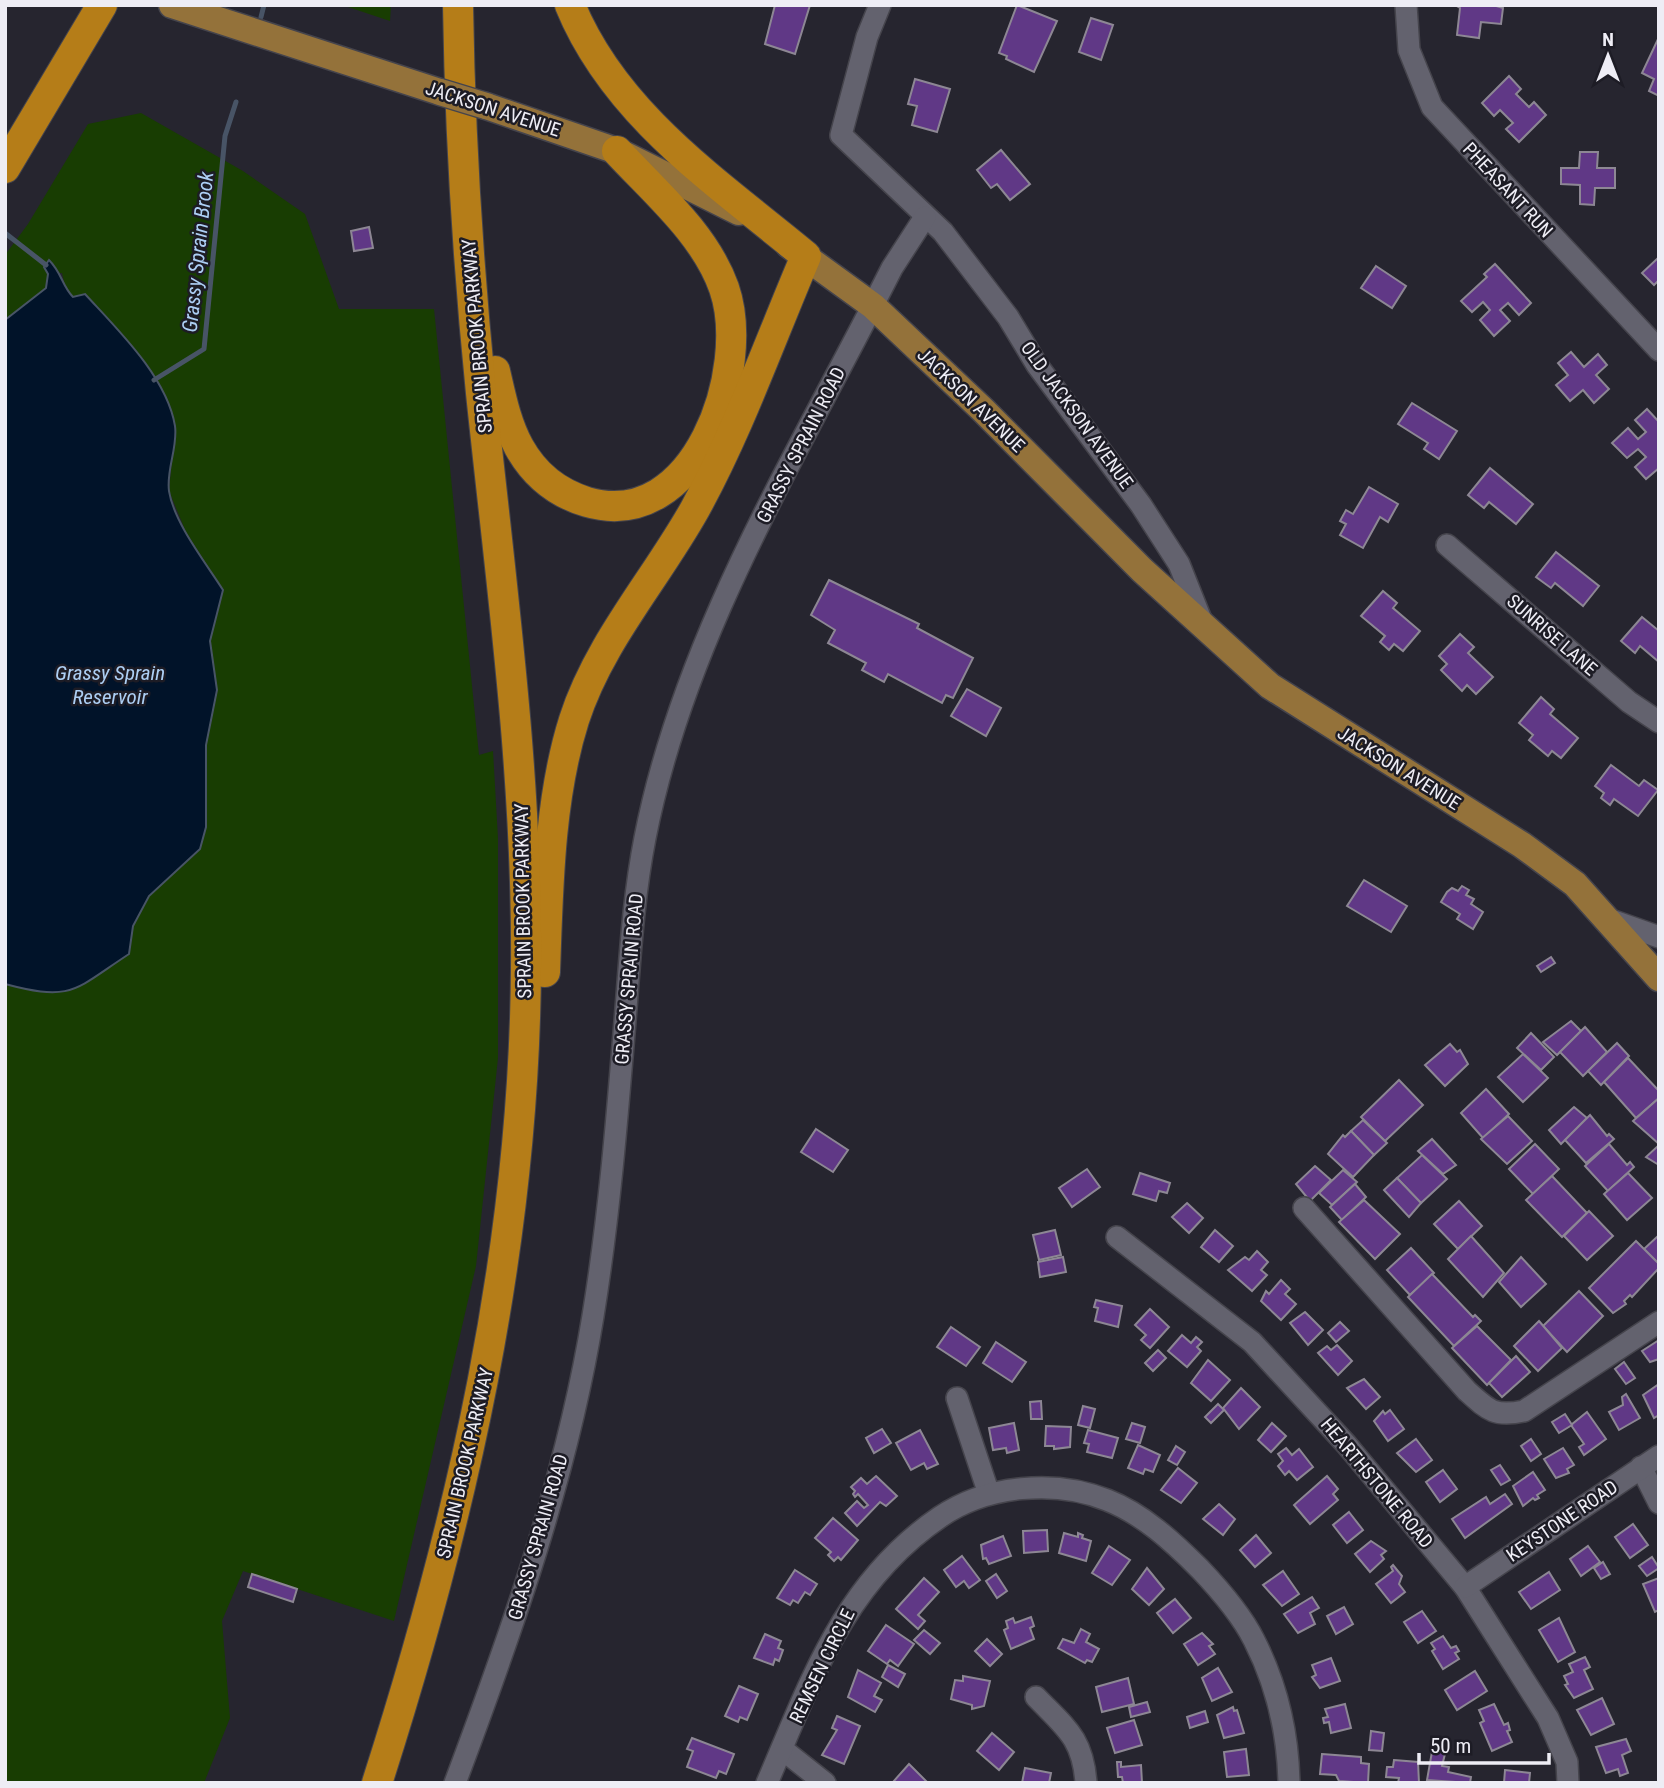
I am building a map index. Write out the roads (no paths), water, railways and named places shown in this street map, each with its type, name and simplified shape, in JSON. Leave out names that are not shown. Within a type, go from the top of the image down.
[{"type":"highway","points":[[5,168],[102,5]]},
{"type":"highway","name":"SPRAIN BROOK PARKWAY","points":[[377,1783],[433,1600],[490,1354],[510,1223],[525,1032],[523,840],[510,661],[470,266],[458,5]]},
{"type":"highway","points":[[510,1223],[537,1069],[555,827],[561,779],[574,722],[601,660],[706,488],[806,256],[681,152],[642,114],[602,65],[570,5]]},
{"type":"highway","points":[[470,266],[509,425],[519,446],[543,478],[576,499],[611,505],[645,500],[673,483],[696,456],[719,407],[731,354],[728,304],[719,276],[696,239],[617,151]]},
{"type":"main road","name":"JACKSON AVENUE","points":[[172,5],[617,151],[661,170],[744,214],[873,306],[983,410],[1205,629],[1270,686],[1522,845],[1575,884],[1659,978]]},
{"type":"street","name":"OLD JACKSON AVENUE","points":[[880,5],[841,135],[943,232],[1008,317],[1037,365],[1141,505],[1179,564],[1205,629]]},
{"type":"street","name":"PHEASANT RUN","points":[[1406,5],[1409,50],[1432,107],[1659,350]]},
{"type":"street","name":"GRASSY SPRAIN ROAD","points":[[455,1783],[523,1594],[572,1421],[593,1317],[608,1200],[634,914],[643,851],[673,727],[715,613],[892,268],[925,217]]},
{"type":"street","name":"SUNRISE LANE","points":[[1447,545],[1629,702],[1659,722]]},
{"type":"street","points":[[1608,919],[1659,937]]},
{"type":"street","points":[[1304,1208],[1467,1391],[1486,1408],[1503,1415],[1524,1411],[1659,1322]]},
{"type":"street","name":"HEARTHSTONE ROAD","points":[[1117,1237],[1252,1342],[1346,1444],[1465,1587],[1548,1718],[1567,1762],[1568,1783]]},
{"type":"street","points":[[957,1398],[989,1494]]},
{"type":"street","points":[[1650,1461],[1659,1503]]},
{"type":"street","name":"KEYSTONE ROAD","points":[[1465,1587],[1650,1461]]},
{"type":"street","name":"REMSEN CIRCLE","points":[[767,1783],[842,1617],[864,1588],[899,1550],[941,1516],[989,1494],[1026,1487],[1074,1490],[1108,1500],[1145,1520],[1180,1549],[1221,1591],[1254,1638],[1282,1714],[1289,1751],[1289,1783]]},
{"type":"street","points":[[1036,1697],[1077,1738],[1084,1757],[1086,1783]]},
{"type":"street","points":[[782,1749],[825,1783]]},
{"type":"water","name":"Grassy Sprain Reservoir","points":[[49,260],[73,297],[85,294],[125,338],[162,390],[175,426],[169,475],[172,503],[192,542],[223,590],[210,641],[217,690],[206,745],[206,827],[200,849],[149,896],[133,926],[129,954],[84,984],[60,992],[45,992],[5,984],[5,320],[46,288],[48,274],[44,267]]},
{"type":"waterway","name":"Grassy Sprain Brook","points":[[261,17],[264,5]]},
{"type":"waterway","name":"Grassy Sprain Brook","points":[[154,380],[204,349],[225,136],[236,102]]},
{"type":"waterway","points":[[5,233],[46,265]]}]
